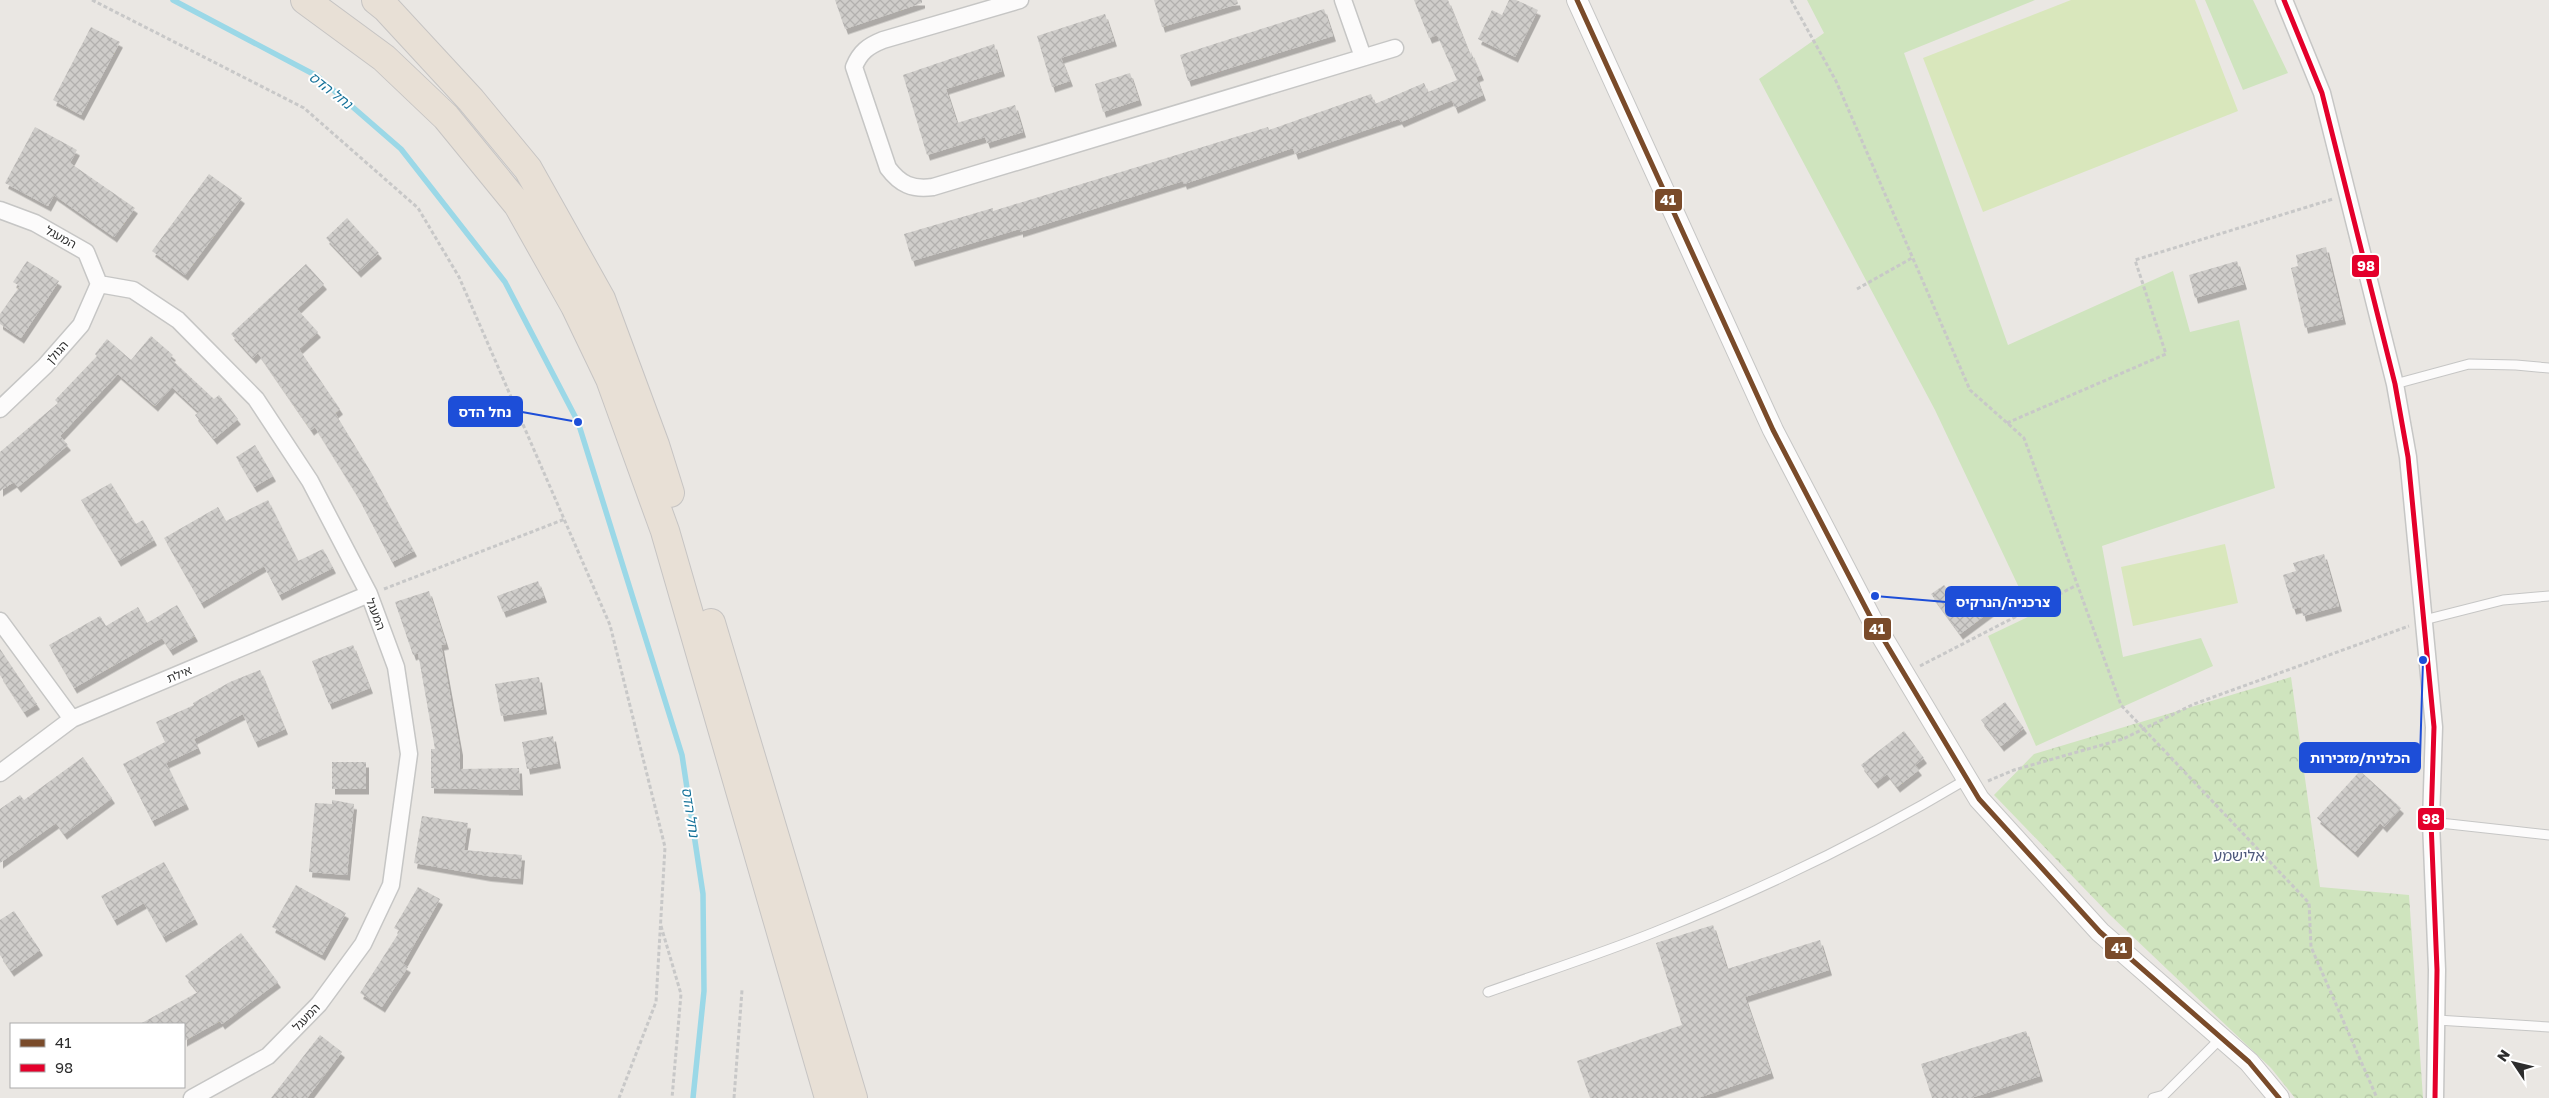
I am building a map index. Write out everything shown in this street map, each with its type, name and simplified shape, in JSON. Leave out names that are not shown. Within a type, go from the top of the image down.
[{"type":"highway","points":[[305,0],[384,58],[446,117],[518,205],[576,306],[610,379],[665,531],[830,1098]]},
{"type":"highway","points":[[376,0],[386,8],[471,100],[528,169],[601,299],[655,445],[741,719],[853,1098]]},
{"type":"street","points":[[1020,0],[883,40],[870,45],[859,56],[854,67],[888,168],[905,185],[918,189],[933,187],[1395,48]]},
{"type":"street","points":[[1343,0],[1363,57]]},
{"type":"street","points":[[1577,0],[1773,430],[1872,620],[1979,800],[2100,932],[2249,1062],[2279,1098]]},
{"type":"street","points":[[2284,0],[2322,93],[2396,384],[2408,457],[2434,727],[2430,822],[2437,970],[2435,1098]]},
{"type":"street","name":"המעגל","points":[[0,210],[35,223],[86,252],[99,284],[134,290],[178,320],[256,399],[310,481],[369,594],[396,667],[409,754],[391,885],[363,944],[319,1004],[268,1056],[192,1098]]},
{"type":"street","name":"הגולן","points":[[0,409],[45,366],[81,325],[99,284]]},
{"type":"street","name":"אילת","points":[[0,773],[72,719],[369,594]]},
{"type":"street","points":[[0,621],[72,719]]},
{"type":"lane","points":[[2396,384],[2468,364],[2549,368]]},
{"type":"lane","points":[[2424,620],[2503,600],[2549,596]]},
{"type":"lane","points":[[1488,992],[1654,932],[1752,892],[1969,784]]},
{"type":"lane","points":[[2430,822],[2549,835]]},
{"type":"lane","points":[[2437,1020],[2549,1027]]},
{"type":"lane","points":[[2153,1098],[2164,1095],[2222,1037]]},
{"type":"path","points":[[92,0],[304,108],[418,208],[460,277],[610,625],[665,847],[656,1002],[619,1098]]},
{"type":"path","points":[[1791,0],[1836,81],[1970,390],[2024,438],[2121,706],[2309,903],[2311,947],[2376,1098]]},
{"type":"path","points":[[2007,423],[2166,354],[2135,260],[2347,194]]},
{"type":"path","points":[[1857,289],[1912,258]]},
{"type":"path","points":[[369,594],[565,519]]},
{"type":"path","points":[[1904,674],[2077,585]]},
{"type":"path","points":[[1969,784],[2123,739],[2194,704],[2424,620]]},
{"type":"path","points":[[661,923],[681,994],[672,1098]]},
{"type":"path","points":[[734,1098],[742,990]]},
{"type":"green space","points":[[1807,0],[2035,0],[1904,53],[2008,345],[2173,271],[2190,332],[2239,320],[2275,488],[2102,546],[2123,657],[2201,638],[2213,666],[2036,746],[1988,636],[2032,615],[1935,410],[1759,79],[1824,33]]},
{"type":"green space","points":[[2071,0],[2195,0],[2238,111],[1983,212],[1923,58]]},
{"type":"green space","points":[[2205,0],[2253,0],[2288,73],[2243,90]]},
{"type":"green space","points":[[2225,544],[2238,603],[2133,626],[2121,567]]},
{"type":"green space","points":[[2291,677],[2320,887],[2409,895],[2423,1098],[2295,1098],[2271,1068],[2109,914],[1994,795],[2034,754]]},
{"type":"building","points":[[835,0],[922,0],[922,3],[845,29]]},
{"type":"building","points":[[1154,0],[1237,0],[1238,4],[1162,27]]},
{"type":"building","points":[[1414,0],[1448,0],[1470,55],[1471,52],[1481,75],[1476,77],[1483,95],[1455,108],[1452,100],[1401,122],[1399,119],[1295,154],[1293,148],[1184,184],[1183,181],[1020,232],[1020,229],[912,261],[904,234],[993,208],[993,211],[1268,127],[1269,130],[1371,94],[1375,104],[1424,83],[1428,92],[1457,80],[1437,35],[1429,38]]},
{"type":"building","points":[[1509,0],[1516,0],[1538,10],[1515,57],[1478,39],[1492,10],[1502,15]]},
{"type":"building","points":[[1324,9],[1333,36],[1188,81],[1180,55]]},
{"type":"building","points":[[1105,14],[1114,41],[1061,58],[1070,81],[1052,87],[1037,36]]},
{"type":"building","points":[[91,27],[120,42],[81,115],[53,100]]},
{"type":"building","points":[[994,44],[1002,71],[946,89],[957,123],[1015,105],[1023,132],[987,143],[985,137],[927,155],[903,75]]},
{"type":"building","points":[[1130,73],[1139,100],[1103,112],[1095,84]]},
{"type":"building","points":[[35,127],[77,150],[70,163],[135,208],[114,237],[54,195],[48,206],[5,183]]},
{"type":"building","points":[[209,174],[242,198],[185,275],[152,251]]},
{"type":"building","points":[[347,218],[379,253],[358,272],[326,238]]},
{"type":"building","points":[[2326,247],[2343,319],[2305,328],[2291,268],[2298,266],[2296,255]]},
{"type":"building","points":[[27,261],[59,281],[21,338],[0,324],[0,314],[20,286],[13,282]]},
{"type":"building","points":[[2237,261],[2244,284],[2195,298],[2189,275]]},
{"type":"building","points":[[306,264],[324,284],[297,309],[318,332],[299,349],[340,409],[335,413],[372,474],[414,551],[392,562],[357,495],[315,427],[311,430],[258,353],[253,358],[231,334]]},
{"type":"building","points":[[151,336],[173,355],[170,358],[214,399],[219,395],[238,419],[214,439],[195,415],[199,412],[172,387],[155,406],[118,374],[60,436],[68,445],[18,487],[14,482],[0,491],[0,452],[58,403],[55,400],[97,356],[95,354],[107,339],[131,360]]},
{"type":"building","points":[[255,445],[273,476],[254,487],[236,457]]},
{"type":"building","points":[[111,483],[136,524],[143,520],[154,540],[118,561],[81,500]]},
{"type":"building","points":[[268,500],[298,561],[323,549],[333,568],[279,595],[264,566],[201,603],[164,538],[218,507],[226,521]]},
{"type":"building","points":[[2324,554],[2339,606],[2303,616],[2301,607],[2293,609],[2283,575],[2296,571],[2293,563]]},
{"type":"building","points":[[538,581],[544,597],[503,612],[497,596]]},
{"type":"building","points":[[1944,585],[1962,609],[1980,595],[1991,611],[1960,634],[1931,594]]},
{"type":"building","points":[[429,591],[446,644],[441,645],[460,750],[460,769],[519,768],[520,790],[431,788],[431,749],[435,749],[418,653],[413,655],[395,602]]},
{"type":"building","points":[[177,605],[195,636],[170,650],[162,638],[74,688],[49,645],[100,616],[106,626],[138,607],[147,623]]},
{"type":"building","points":[[353,645],[370,688],[329,704],[312,661]]},
{"type":"building","points":[[0,649],[37,704],[24,712],[0,675]]},
{"type":"building","points":[[260,670],[285,729],[255,742],[243,714],[194,739],[198,748],[166,763],[186,804],[152,821],[123,764],[165,742],[156,722],[194,705],[193,703],[230,682]]},
{"type":"building","points":[[539,677],[544,709],[501,716],[495,684]]},
{"type":"building","points":[[2005,702],[2024,728],[2001,746],[1981,720]]},
{"type":"building","points":[[1904,731],[1924,758],[1915,765],[1919,770],[1897,787],[1887,774],[1875,783],[1861,765]]},
{"type":"building","points":[[553,736],[558,763],[527,769],[522,742]]},
{"type":"building","points":[[83,757],[112,798],[64,834],[56,823],[0,863],[0,809],[20,795],[24,800]]},
{"type":"building","points":[[332,762],[366,762],[366,789],[332,789]]},
{"type":"building","points":[[2360,771],[2401,808],[2384,827],[2380,823],[2355,852],[2317,818]]},
{"type":"building","points":[[332,800],[354,804],[347,875],[309,872],[315,803],[332,804]]},
{"type":"building","points":[[422,816],[468,823],[464,850],[522,855],[520,879],[488,876],[414,863]]},
{"type":"building","points":[[164,862],[195,919],[163,937],[144,903],[114,920],[101,896]]},
{"type":"building","points":[[296,885],[346,913],[322,955],[272,927]]},
{"type":"building","points":[[418,887],[440,899],[403,964],[408,967],[382,1007],[360,993],[400,931],[394,928]]},
{"type":"building","points":[[14,911],[40,950],[11,971],[0,955],[0,920]]},
{"type":"building","points":[[1713,925],[1727,969],[1820,940],[1829,970],[1745,997],[1771,1073],[1698,1098],[1590,1098],[1577,1061],[1682,1025],[1656,943]]},
{"type":"building","points":[[241,933],[278,982],[222,1024],[220,1021],[185,1040],[185,1023],[142,1023],[198,992],[185,976]]},
{"type":"building","points":[[2026,1031],[2040,1076],[1971,1098],[1932,1098],[1921,1064]]},
{"type":"building","points":[[320,1035],[342,1052],[307,1098],[271,1098]]},
{"type":"waterway","name":"נחל הדס","points":[[173,0],[317,76],[401,149],[505,282],[578,422],[682,755],[703,894],[704,991],[693,1098]]},
{"type":"transit line","name":"41","points":[[1577,0],[1773,430],[1872,620],[1979,799],[2100,932],[2249,1062],[2279,1098]]},
{"type":"transit line","name":"98","points":[[2284,0],[2322,93],[2395,384],[2408,457],[2434,727],[2431,822],[2437,970],[2435,1098]]},
{"type":"place","name":"נחל הדס","points":[[578,422]]},
{"type":"place","name":"צרכניה/הנרקיס","points":[[1875,596]]},
{"type":"place","name":"הכלנית/מזכירות","points":[[2423,660]]},
{"type":"district","name":"אלישמע","points":[[2239,855]]}]
